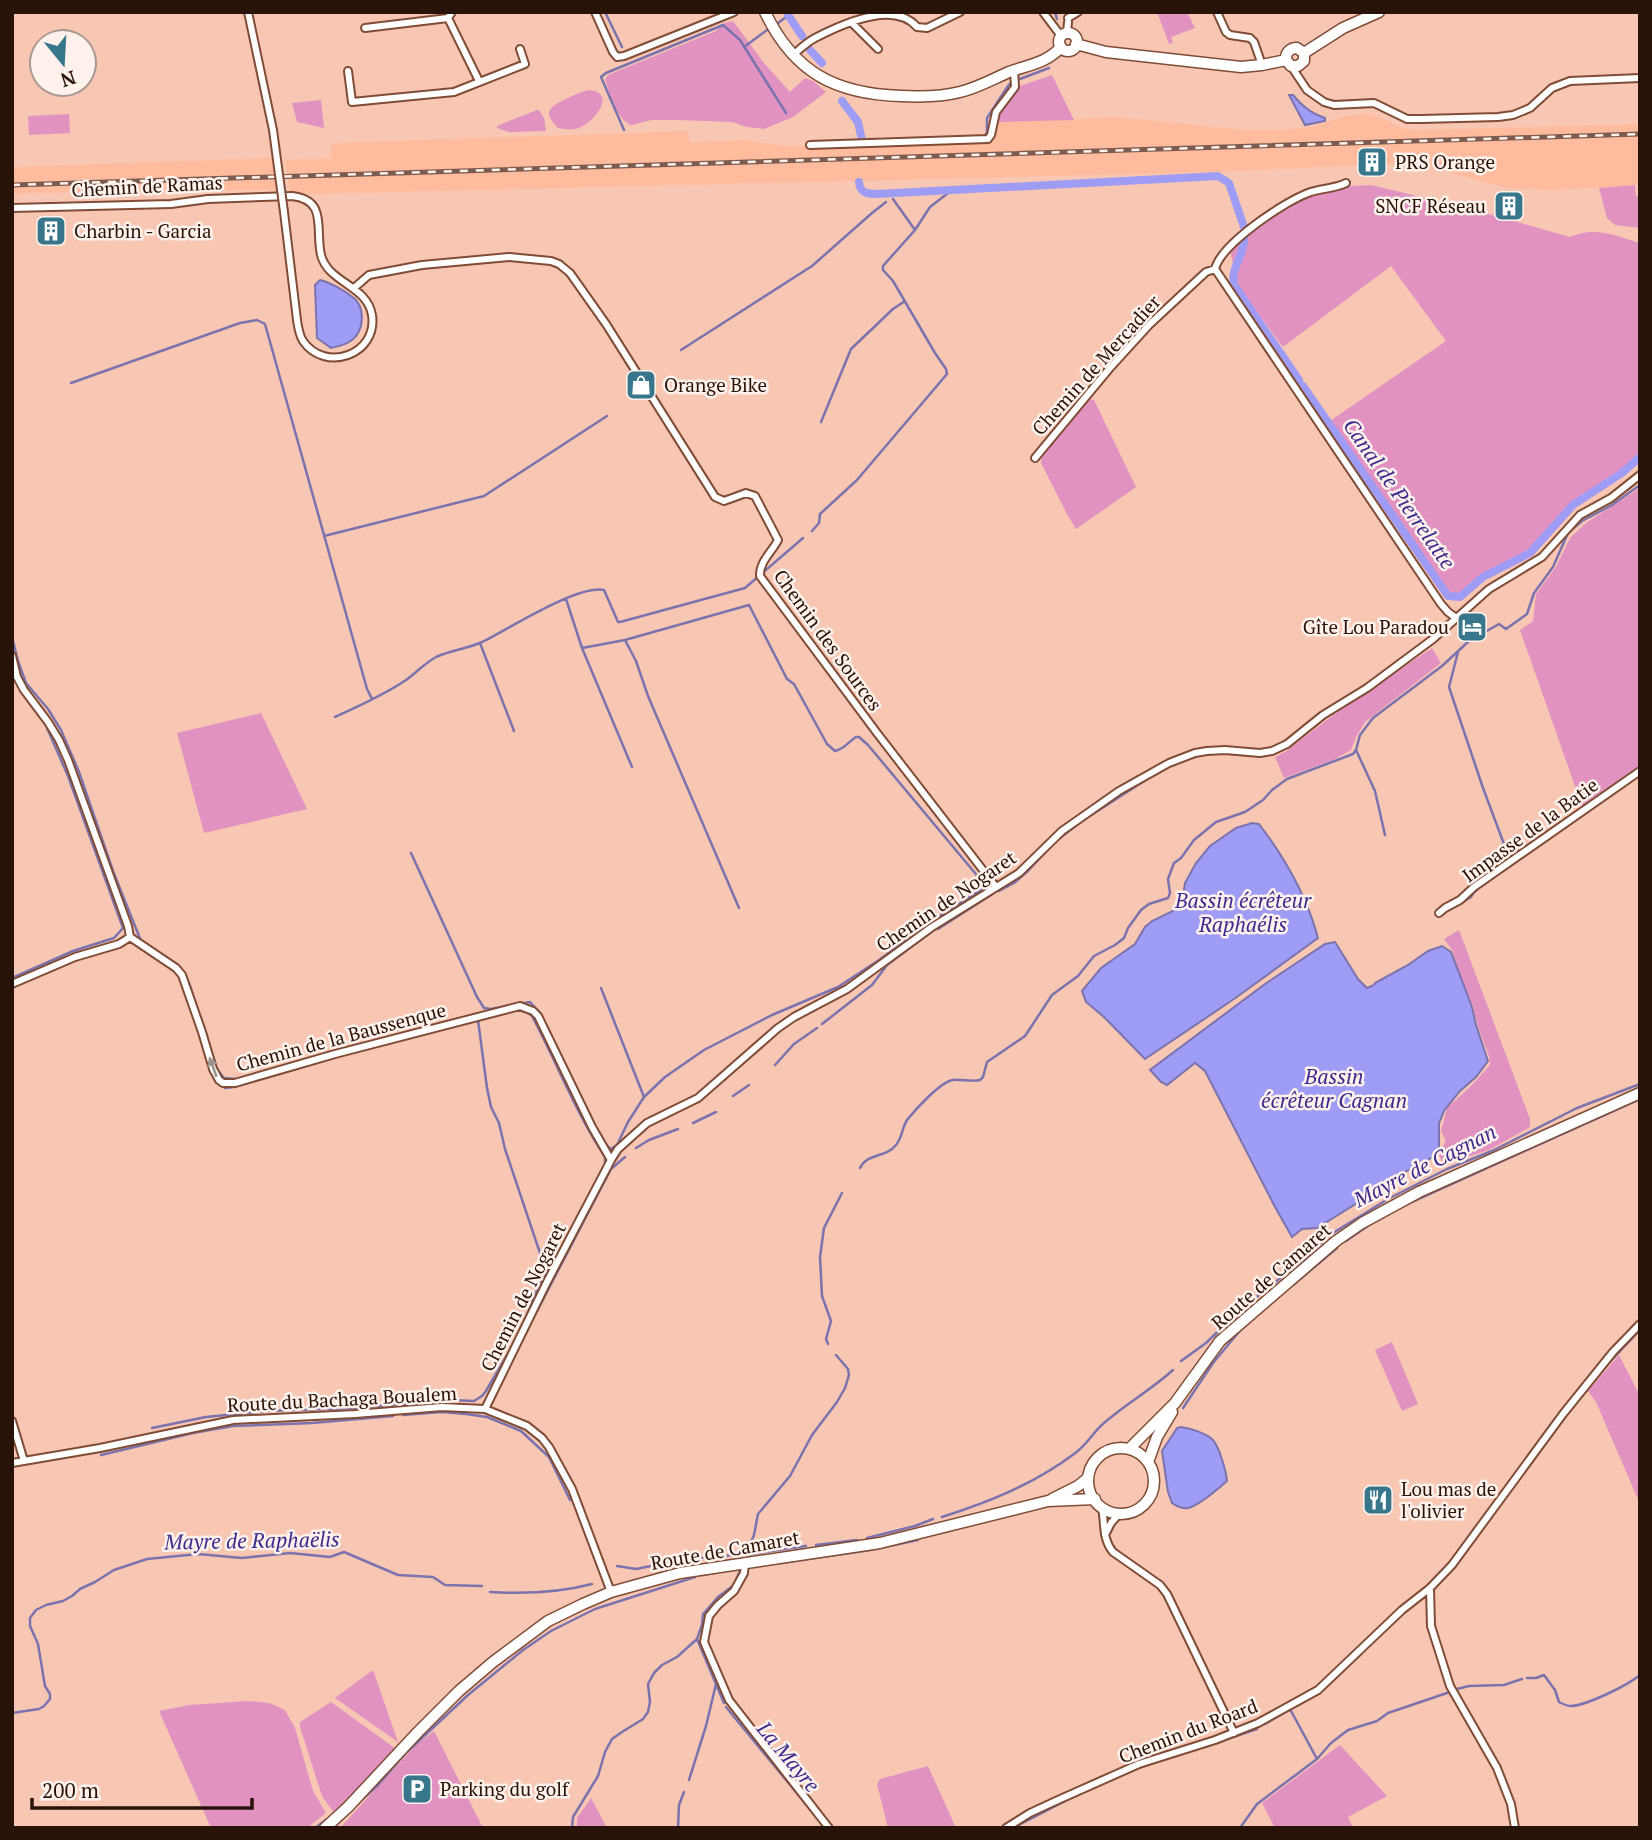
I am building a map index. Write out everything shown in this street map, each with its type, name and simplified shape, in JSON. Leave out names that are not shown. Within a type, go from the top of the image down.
[{"type":"main road","points":[[765,12],[778,36],[806,67],[827,81],[849,90],[879,95],[918,97],[970,89],[1047,60],[1061,47]]},
{"type":"main road","points":[[1076,44],[1097,51],[1168,59],[1241,66],[1288,63],[1298,66],[1303,58],[1343,28],[1379,12]]},
{"type":"main road","points":[[1061,47],[1059,41],[1066,27],[1075,36],[1076,44]]},
{"type":"main road","points":[[1061,47],[1070,50],[1076,44]]},
{"type":"main road","points":[[1288,63],[1286,54],[1291,49],[1299,48],[1303,58]]},
{"type":"main road","name":"Route de Camaret","points":[[1048,1502],[1088,1478],[1089,1470],[1098,1457],[1110,1450],[1129,1449],[1175,1404],[1220,1341],[1336,1241],[1362,1223],[1441,1182],[1640,1093]]},
{"type":"main road","name":"Route de Camaret","points":[[1120,1513],[1129,1513],[1139,1508],[1151,1495],[1153,1478],[1148,1462],[1152,1447],[1175,1404]]},
{"type":"main road","points":[[1129,1449],[1148,1462]]},
{"type":"main road","points":[[1088,1478],[1090,1490],[1102,1507],[1120,1513]]},
{"type":"main road","name":"Route de Camaret","points":[[325,1828],[459,1691],[493,1662],[564,1612],[611,1592],[665,1576],[891,1541],[1048,1502],[1095,1499]]},
{"type":"street","name":"Chemin de Ramas","points":[[12,208],[171,204],[208,199],[292,196],[303,197],[315,208],[320,253],[328,270],[354,288],[369,304],[372,317],[369,337],[359,350],[352,355],[329,358],[304,343],[300,335],[297,320],[284,212],[273,130],[248,12]]},
{"type":"street","points":[[595,12],[617,57],[734,12]]},
{"type":"street","points":[[710,12],[713,21]]},
{"type":"street","points":[[793,55],[813,39],[872,14],[887,13],[911,20],[917,27],[928,27],[960,12]]},
{"type":"street","points":[[1042,12],[1066,27],[1078,12]]},
{"type":"street","points":[[1217,12],[1230,36],[1250,38],[1254,42],[1262,65]]},
{"type":"street","points":[[365,28],[450,15],[479,81]]},
{"type":"street","points":[[851,22],[878,49]]},
{"type":"street","points":[[348,71],[352,102],[454,92],[525,64],[520,49]]},
{"type":"street","points":[[1301,81],[1303,58]]},
{"type":"street","points":[[1288,63],[1314,97],[1324,102],[1334,105],[1374,103],[1407,119],[1422,120],[1513,115],[1530,108],[1552,88],[1570,81],[1640,78]]},
{"type":"street","points":[[810,145],[988,139],[996,112],[1015,87],[1014,71]]},
{"type":"street","name":"Chemin de Mercadier","points":[[1035,458],[1150,324],[1206,272],[1215,269],[1217,261],[1225,252],[1276,209],[1308,193],[1346,183]]},
{"type":"street","name":"Chemin des Sources","points":[[354,288],[369,275],[422,265],[509,257],[551,261],[564,267],[606,324],[715,497],[724,501],[746,493],[755,496],[778,540],[762,563],[760,576],[996,887]]},
{"type":"street","points":[[1215,269],[1441,604],[1456,618]]},
{"type":"street","name":"Chemin de Nogaret","points":[[485,1409],[611,1160],[637,1130],[659,1116],[698,1098],[778,1028],[846,989],[932,927],[1019,873],[1062,831],[1119,790],[1169,763],[1206,751],[1260,754],[1287,744],[1323,715],[1367,688],[1433,639],[1489,589],[1542,557],[1580,515],[1611,498],[1640,475]]},
{"type":"street","points":[[12,656],[23,690],[48,722],[64,750],[130,933],[130,937],[119,944],[75,957],[12,984]]},
{"type":"street","name":"Impasse de la Batie","points":[[1439,913],[1640,771]]},
{"type":"street","name":"Chemin de la Baussenque","points":[[130,937],[176,968],[182,975],[212,1069],[222,1083],[235,1083],[520,1006],[533,1010],[611,1160]]},
{"type":"street","name":"Chemin du Roard","points":[[1006,1828],[1058,1800],[1139,1764],[1258,1723],[1318,1690],[1452,1565],[1563,1414],[1613,1352],[1640,1324]]},
{"type":"street","name":"Route du Bachaga Boualem","points":[[12,1464],[233,1420],[442,1407],[485,1409],[527,1426],[549,1447],[572,1489],[611,1592]]},
{"type":"street","points":[[12,1421],[24,1461]]},
{"type":"street","points":[[1102,1507],[1108,1545],[1113,1552],[1167,1594],[1234,1733]]},
{"type":"street","points":[[1105,1537],[1111,1523],[1120,1513]]},
{"type":"street","points":[[736,1563],[744,1573],[734,1591],[709,1616],[704,1642],[729,1700],[829,1828]]},
{"type":"street","points":[[1430,1588],[1431,1626],[1450,1686],[1506,1787],[1515,1828]]},
{"type":"shaded area","points":[[1157,12],[1187,12],[1195,28],[1171,37],[1173,43],[1169,44]]},
{"type":"shaded area","points":[[733,21],[764,63],[790,92],[805,78],[826,92],[793,117],[764,129],[732,122],[677,120],[652,120],[631,125],[621,117],[605,80],[608,75],[716,31],[724,23]]},
{"type":"shaded area","points":[[1052,75],[1074,120],[996,122],[1017,87]]},
{"type":"shaded area","points":[[588,90],[597,92],[602,97],[600,109],[595,116],[582,127],[558,128],[550,117],[550,110],[565,99]]},
{"type":"shaded area","points":[[321,100],[324,128],[297,122],[292,103]]},
{"type":"shaded area","points":[[537,110],[544,118],[546,131],[509,132],[497,128],[497,126]]},
{"type":"shaded area","points":[[69,114],[70,133],[29,135],[28,116]]},
{"type":"shaded area","points":[[1369,114],[1402,128],[1415,130],[1640,124],[1640,185],[1552,190],[1508,188],[1419,165],[1388,164],[1219,172],[316,194],[290,193],[285,160],[331,158],[331,143],[689,131],[690,142],[745,140],[787,146],[829,147],[995,141],[996,122],[1116,117],[1244,130],[1281,130],[1312,127],[1346,116]]},
{"type":"shaded area","points":[[272,158],[277,190],[126,190],[12,194],[12,167]]},
{"type":"shaded area","points":[[1371,185],[1570,237],[1596,232],[1640,243],[1640,455],[1620,472],[1570,504],[1530,550],[1481,574],[1459,594],[1449,592],[1330,421],[1446,341],[1391,266],[1283,347],[1238,286],[1230,250],[1264,223],[1312,195],[1349,186]]},
{"type":"shaded area","points":[[1635,185],[1636,196],[1640,196],[1640,228],[1615,225],[1607,218],[1599,188]]},
{"type":"shaded area","points":[[1089,399],[1094,400],[1136,487],[1076,529],[1041,463],[1042,455]]},
{"type":"shaded area","points":[[1640,488],[1640,765],[1582,806],[1520,630],[1533,621],[1536,594],[1556,567],[1570,538],[1586,523]]},
{"type":"shaded area","points":[[1432,648],[1441,663],[1365,722],[1351,750],[1333,760],[1284,778],[1275,757]]},
{"type":"shaded area","points":[[261,713],[307,809],[204,833],[177,733]]},
{"type":"shaded area","points":[[1459,930],[1530,1119],[1530,1127],[1489,1150],[1443,1165],[1439,1154],[1446,1141],[1441,1131],[1447,1108],[1490,1065],[1473,1006],[1452,950],[1444,939]]},
{"type":"shaded area","points":[[1392,1342],[1418,1404],[1402,1411],[1375,1350]]},
{"type":"shaded area","points":[[1619,1355],[1640,1396],[1640,1504],[1596,1402],[1588,1391]]},
{"type":"shaded area","points":[[373,1670],[398,1742],[335,1698]]},
{"type":"shaded area","points":[[248,1701],[269,1703],[285,1710],[295,1728],[313,1791],[326,1813],[307,1828],[211,1828],[159,1711],[189,1705]]},
{"type":"shaded area","points":[[331,1702],[396,1749],[335,1814],[322,1796],[300,1727],[300,1722]]},
{"type":"shaded area","points":[[434,1731],[483,1828],[340,1828],[417,1744]]},
{"type":"shaded area","points":[[1340,1745],[1387,1796],[1348,1817],[1353,1828],[1275,1828],[1262,1803]]},
{"type":"shaded area","points":[[928,1766],[956,1828],[888,1828],[877,1784],[880,1779]]},
{"type":"shaded area","points":[[591,1798],[607,1828],[577,1828],[577,1818]]},
{"type":"water","points":[[1289,95],[1293,95],[1308,109],[1325,118],[1325,121],[1305,125]]},
{"type":"water","points":[[320,280],[355,299],[362,314],[361,326],[356,336],[347,343],[331,348],[317,338],[315,285]]},
{"type":"water","name":"Bassin écrêteur Raphaélis","points":[[1252,823],[1259,824],[1278,850],[1308,908],[1318,938],[1145,1059],[1086,1002],[1082,991],[1101,968],[1135,944],[1145,927],[1173,911],[1182,902],[1185,883],[1210,846],[1236,828]]},
{"type":"water","name":"Bassin écrêteur Cagnan","points":[[1335,942],[1358,979],[1367,988],[1428,951],[1442,946],[1451,952],[1472,1007],[1488,1061],[1444,1111],[1439,1123],[1439,1152],[1424,1163],[1383,1182],[1370,1195],[1317,1228],[1302,1229],[1292,1237],[1205,1071],[1195,1063],[1167,1085],[1150,1070],[1265,984],[1325,944]]},
{"type":"water","points":[[1177,1428],[1197,1431],[1215,1442],[1227,1481],[1203,1500],[1186,1508],[1172,1503],[1162,1451]]},
{"type":"waterway","points":[[605,12],[622,47]]},
{"type":"waterway","name":"Canal de Pierrelatte","points":[[778,23],[793,12]]},
{"type":"waterway","points":[[1055,12],[1057,19]]},
{"type":"waterway","name":"Canal de Pierrelatte","points":[[788,15],[802,36]]},
{"type":"waterway","points":[[624,130],[601,77],[723,25],[740,40],[786,113]]},
{"type":"waterway","points":[[744,47],[767,30]]},
{"type":"waterway","name":"Canal de Pierrelatte","points":[[810,50],[822,63]]},
{"type":"waterway","points":[[1020,79],[1049,68]]},
{"type":"waterway","points":[[985,136],[987,118],[1012,82]]},
{"type":"waterway","name":"Canal de Pierrelatte","points":[[842,101],[858,122],[862,140]]},
{"type":"waterway","name":"Canal de Pierrelatte","points":[[859,182],[865,192],[877,194],[1218,176],[1229,183],[1244,227]]},
{"type":"waterway","points":[[812,531],[819,523],[820,514],[857,480],[947,374],[883,266],[915,230],[930,207],[952,190]]},
{"type":"waterway","points":[[893,199],[915,230]]},
{"type":"waterway","points":[[681,350],[812,266],[886,202]]},
{"type":"waterway","name":"Canal de Pierrelatte","points":[[1244,239],[1234,273],[1234,285],[1299,380]]},
{"type":"waterway","points":[[821,422],[851,349],[905,301]]},
{"type":"waterway","points":[[71,383],[240,323],[257,320],[265,324],[372,699]]},
{"type":"waterway","name":"Canal de Pierrelatte","points":[[1303,386],[1448,596],[1460,597],[1483,577],[1530,553],[1573,505],[1622,473],[1640,457]]},
{"type":"waterway","points":[[324,536],[484,496],[607,416]]},
{"type":"waterway","name":"Mayre de Raphaëlis","points":[[860,1168],[867,1160],[896,1145],[907,1120],[941,1086],[953,1080],[980,1080],[987,1062],[1025,1036],[1052,995],[1078,976],[1094,956],[1124,938],[1141,910],[1149,904],[1168,898],[1168,879],[1174,863],[1194,840],[1216,822],[1245,812],[1287,779],[1353,754],[1360,735],[1373,718],[1442,666],[1469,641],[1499,624],[1506,629],[1527,614],[1534,593],[1553,567],[1568,533],[1582,521],[1612,505],[1640,485]]},
{"type":"waterway","points":[[335,717],[398,685],[436,657],[482,642],[577,594],[604,590],[620,622],[745,588],[803,538]]},
{"type":"waterway","points":[[566,599],[582,648],[632,767]]},
{"type":"waterway","points":[[582,648],[625,640],[749,605],[787,679],[794,684],[827,744],[835,751],[859,737],[868,745],[985,885],[838,987],[772,1015],[704,1050],[665,1077],[644,1097]]},
{"type":"waterway","points":[[12,637],[26,683],[48,709],[61,730],[79,772],[113,871],[141,941]]},
{"type":"waterway","points":[[625,640],[739,908]]},
{"type":"waterway","points":[[480,643],[514,731]]},
{"type":"waterway","points":[[1458,652],[1449,687],[1510,860]]},
{"type":"waterway","points":[[12,692],[13,697]]},
{"type":"waterway","points":[[12,978],[73,951],[114,938],[123,928],[68,776],[47,728]]},
{"type":"waterway","points":[[1356,750],[1375,791],[1385,835]]},
{"type":"waterway","points":[[999,891],[1014,883],[1055,842],[1082,821],[1152,776]]},
{"type":"waterway","points":[[1449,910],[1626,785]]},
{"type":"waterway","points":[[411,853],[484,1008],[512,1005]]},
{"type":"waterway","points":[[938,929],[991,895]]},
{"type":"waterway","points":[[822,1024],[872,985],[887,965],[930,933]]},
{"type":"waterway","points":[[156,951],[175,964],[186,977],[217,1069],[224,1078],[236,1079]]},
{"type":"waterway","points":[[600,1134],[611,1149],[617,1145],[644,1097],[601,988]]},
{"type":"waterway","points":[[519,1004],[530,1002],[539,1012]]},
{"type":"waterway","points":[[482,1019],[515,1011],[532,1016],[605,1157],[605,1164],[575,1221]]},
{"type":"waterway","points":[[478,1020],[491,1107],[499,1123],[505,1149],[543,1262],[549,1270]]},
{"type":"waterway","points":[[775,1065],[794,1044],[817,1028]]},
{"type":"waterway","points":[[225,1088],[330,1059]]},
{"type":"waterway","points":[[564,1062],[596,1128]]},
{"type":"waterway","name":"Mayre de Cagnan","points":[[1244,1307],[1308,1256],[1328,1236],[1388,1199],[1577,1108],[1640,1084]]},
{"type":"waterway","points":[[733,1096],[749,1085]]},
{"type":"waterway","points":[[1403,1206],[1640,1099]]},
{"type":"waterway","points":[[693,1123],[716,1112]]},
{"type":"waterway","points":[[636,1148],[678,1129]]},
{"type":"waterway","points":[[537,1311],[611,1169],[625,1157]]},
{"type":"waterway","name":"Mayre de Raphaëlis","points":[[828,1344],[826,1339],[831,1321],[822,1296],[820,1257],[824,1228],[842,1193]]},
{"type":"waterway","points":[[1346,1241],[1378,1219]]},
{"type":"waterway","points":[[522,1327],[538,1288],[566,1240]]},
{"type":"waterway","points":[[1293,1285],[1337,1248]]},
{"type":"waterway","name":"Mayre de Cagnan","points":[[1181,1361],[1206,1343],[1238,1312]]},
{"type":"waterway","points":[[1183,1408],[1213,1363],[1243,1327]]},
{"type":"waterway","points":[[1605,1367],[1640,1330]]},
{"type":"waterway","points":[[152,1428],[206,1417],[267,1411],[450,1400],[474,1401],[486,1391],[514,1343]]},
{"type":"waterway","name":"Mayre de Raphaëlis","points":[[746,1554],[754,1535],[758,1514],[790,1476],[812,1435],[845,1388],[848,1369],[836,1355]]},
{"type":"waterway","name":"Mayre de Cagnan","points":[[942,1517],[1011,1491],[1059,1465],[1079,1450],[1104,1423],[1173,1370]]},
{"type":"waterway","points":[[1476,1537],[1572,1407]]},
{"type":"waterway","points":[[403,1415],[442,1412],[466,1414],[487,1417],[521,1431],[549,1457],[570,1500]]},
{"type":"waterway","points":[[101,1455],[233,1426],[393,1416]]},
{"type":"waterway","name":"Mayre de Cagnan","points":[[867,1538],[933,1519]]},
{"type":"waterway","name":"Mayre de Cagnan","points":[[816,1545],[857,1540]]},
{"type":"waterway","points":[[781,1563],[918,1540]]},
{"type":"waterway","name":"Mayre de Cagnan","points":[[746,1555],[806,1546]]},
{"type":"waterway","name":"Mayre de Raphaëlis","points":[[12,1713],[39,1709],[50,1699],[45,1686],[38,1644],[30,1626],[30,1618],[36,1610],[63,1601],[114,1570],[147,1559],[198,1554],[242,1558],[290,1553],[330,1557],[344,1552],[398,1575],[433,1577],[445,1585],[482,1586]]},
{"type":"waterway","name":"Mayre de Raphaëlis","points":[[617,1566],[636,1569],[686,1559],[747,1554]]},
{"type":"waterway","name":"Mayre de Cagnan","points":[[572,1828],[573,1817],[598,1776],[612,1739],[643,1719],[648,1712],[648,1684],[654,1673],[697,1639],[703,1614],[718,1597],[734,1585],[742,1566]]},
{"type":"waterway","points":[[703,1575],[714,1573]]},
{"type":"waterway","points":[[353,1808],[468,1695],[551,1631],[595,1609],[695,1577]]},
{"type":"waterway","name":"Mayre de Raphaëlis","points":[[490,1592],[541,1592],[592,1584]]},
{"type":"waterway","name":"La Mayre","points":[[697,1639],[724,1703]]},
{"type":"waterway","points":[[1325,1688],[1361,1654]]},
{"type":"waterway","points":[[1527,1678],[1544,1675],[1555,1690],[1559,1702],[1570,1706],[1586,1703],[1640,1675]]},
{"type":"waterway","points":[[1457,1689],[1504,1685],[1522,1679]]},
{"type":"waterway","points":[[689,1780],[716,1684]]},
{"type":"waterway","points":[[1240,1828],[1257,1804],[1317,1759],[1331,1743],[1348,1730],[1450,1692]]},
{"type":"waterway","points":[[1265,1724],[1308,1699]]},
{"type":"waterway","name":"La Mayre","points":[[726,1707],[819,1820]]},
{"type":"waterway","points":[[1290,1709],[1317,1759]]},
{"type":"waterway","points":[[1204,1747],[1257,1729]]},
{"type":"waterway","points":[[1131,1771],[1154,1762]]},
{"type":"waterway","points":[[678,1828],[679,1805],[684,1792]]},
{"type":"waterway","points":[[1013,1828],[1075,1796]]},
{"type":"waterway","points":[[333,1828],[344,1817]]},
{"type":"waterway","points":[[315,1828],[327,1819]]},
{"type":"railway","points":[[12,185],[1640,134]]},
{"type":"place","name":"PRS Orange","points":[[1372,162]]},
{"type":"place","name":"SNCF Réseau","points":[[1509,206]]},
{"type":"place","name":"Charbin - Garcia","points":[[51,231]]},
{"type":"place","name":"Orange Bike","points":[[641,385]]},
{"type":"place","name":"Gîte Lou Paradou","points":[[1472,627]]},
{"type":"place","name":"Lou mas de l'olivier","points":[[1378,1500]]},
{"type":"place","name":"Parking du golf","points":[[417,1789]]}]
